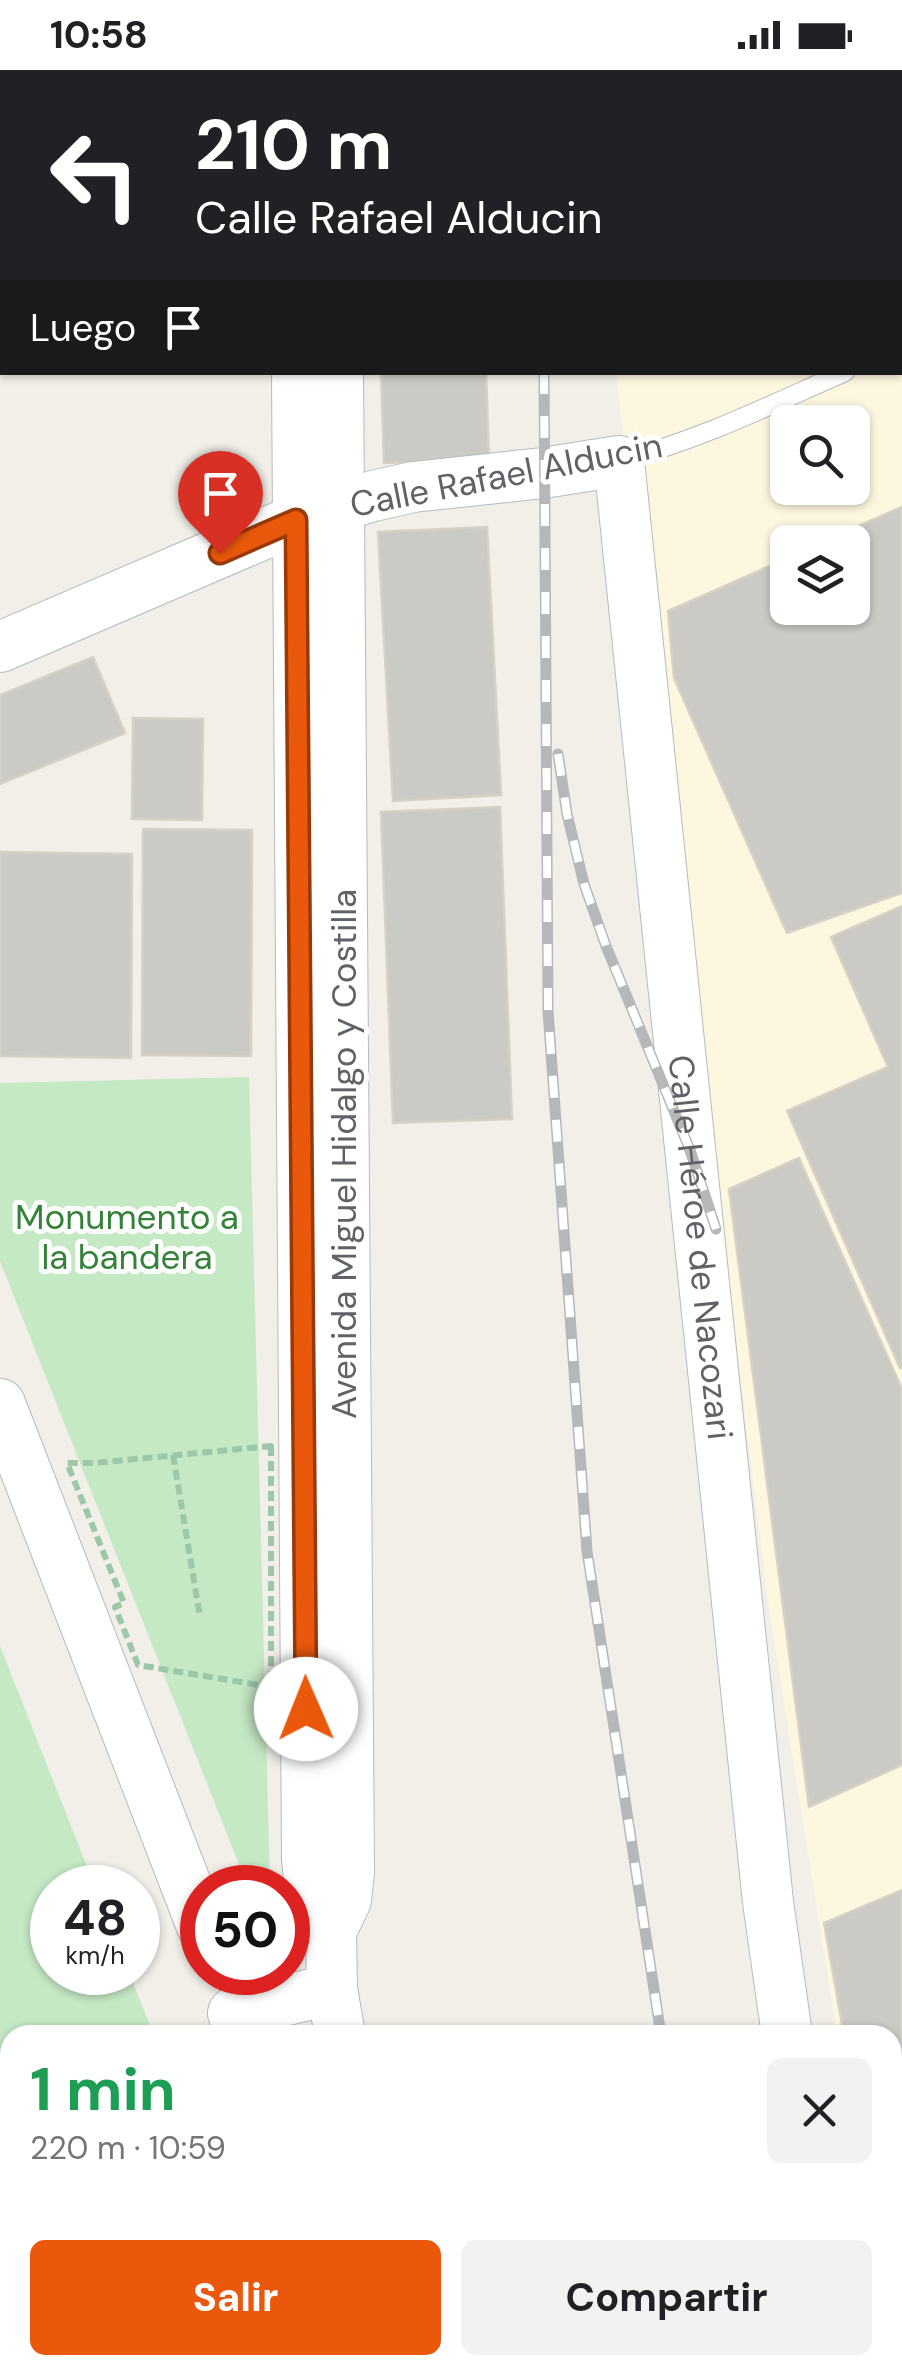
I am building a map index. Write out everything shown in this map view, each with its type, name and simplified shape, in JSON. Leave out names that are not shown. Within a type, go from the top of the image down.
[{"type":"main road","name":"Avenida Miguel Hidalgo y Costilla","points":[[297,375],[318,513],[322,1034],[349,1872],[346,1900],[331,1931],[336,2012]]},
{"type":"main road","name":"Avenida Miguel Hidalgo y Costilla","points":[[318,513],[338,375]]},
{"type":"main road","name":"Calle Rafael Alducin","points":[[0,647],[318,513],[413,488],[619,461]]},
{"type":"main road","name":"Calle Héroe de Nacozari","points":[[619,461],[768,1902],[786,2025]]},
{"type":"main road","points":[[0,1404],[180,1869]]},
{"type":"main road","points":[[230,2007],[336,2012]]},
{"type":"lane","name":"Calle Rafael Alducin","points":[[619,461],[706,432],[838,375]]},
{"type":"path","points":[[68,1462],[94,1463],[271,1446],[271,1687],[138,1665]]},
{"type":"path","points":[[173,1455],[200,1617]]},
{"type":"shaded area","points":[[616,375],[902,375],[902,2025],[835,2025],[769,1609]]},
{"type":"green space","name":"Monumento a la bandera","points":[[249,1077],[269,1865],[239,1865],[0,1261],[0,1083]]},
{"type":"green space","points":[[0,1646],[86,1865],[30,1865],[30,1995],[138,1995],[150,2025],[0,2025]]},
{"type":"building","points":[[381,375],[486,375],[489,460],[384,463]]},
{"type":"building","points":[[902,507],[902,893],[787,933],[674,678],[668,611],[770,566],[770,625],[870,625],[870,525],[861,525]]},
{"type":"building","points":[[487,527],[501,795],[393,801],[378,532]]},
{"type":"building","points":[[93,657],[125,733],[0,784],[0,695]]},
{"type":"building","points":[[133,718],[203,719],[202,820],[132,819]]},
{"type":"building","points":[[500,807],[512,1119],[393,1123],[381,812]]},
{"type":"building","points":[[143,829],[252,830],[251,1056],[142,1055]]},
{"type":"building","points":[[0,852],[132,854],[131,1058],[0,1056]]},
{"type":"building","points":[[902,906],[900,1368],[787,1111],[888,1067],[831,937]]},
{"type":"building","points":[[799,1158],[902,1389],[902,1765],[809,1807],[729,1189]]},
{"type":"building","points":[[902,1890],[902,2025],[842,2025],[824,1923]]},
{"type":"railway","points":[[544,375],[548,1011],[587,1551],[659,2025]]},
{"type":"railway","points":[[558,754],[584,884],[690,1150],[716,1229]]},
{"type":"route","points":[[220,553],[296,520],[306,1709]]}]
